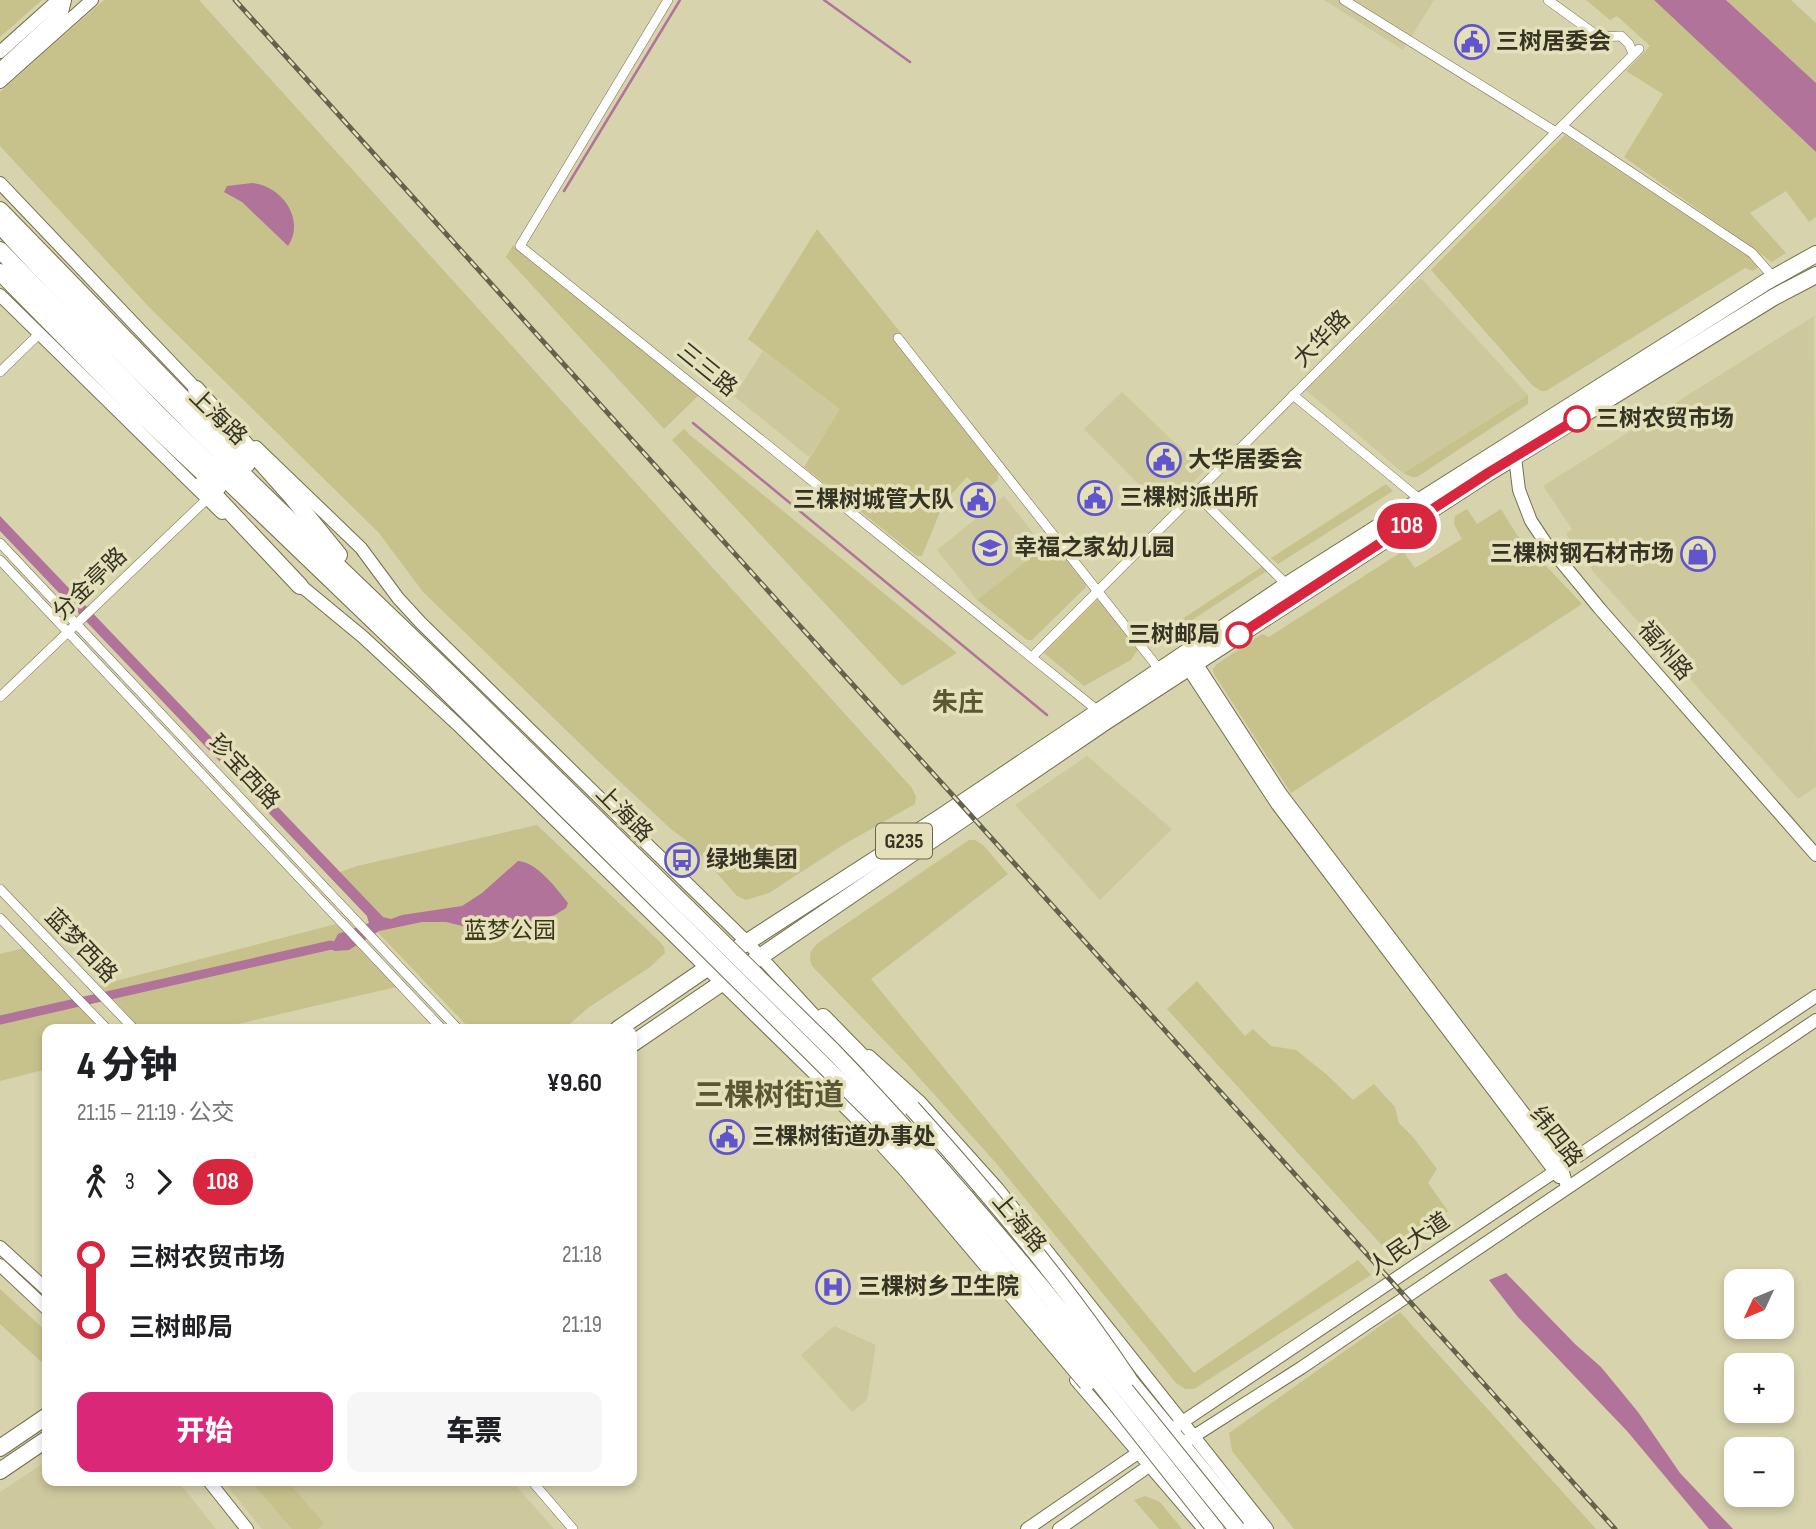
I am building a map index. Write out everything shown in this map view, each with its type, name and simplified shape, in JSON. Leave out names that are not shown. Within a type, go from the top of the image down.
[{"type":"highway","points":[[0,72],[54,22],[60,12],[61,0]]},
{"type":"highway","points":[[0,210],[386,604],[396,633]]},
{"type":"highway","name":"上海路","points":[[0,225],[65,297],[396,633]]},
{"type":"highway","name":"上海路","points":[[0,250],[170,426],[396,633],[883,1102],[1024,1264],[1238,1529]]},
{"type":"highway","name":"G235","points":[[637,1041],[723,983],[766,961],[1105,722],[1192,666],[1426,505],[1774,278],[1816,254]]},
{"type":"highway","points":[[0,272],[133,407],[300,586]]},
{"type":"highway","name":"G235","points":[[625,1024],[1287,585],[1515,457],[1774,297],[1816,275]]},
{"type":"highway","points":[[196,389],[340,556]]},
{"type":"highway","points":[[133,407],[314,577],[396,633]]},
{"type":"highway","name":"上海路","points":[[443,678],[873,1114],[921,1167],[1076,1353],[1208,1526]]},
{"type":"highway","points":[[823,1017],[912,1108],[1004,1214],[1097,1332],[1143,1399],[1207,1479],[1238,1529]]},
{"type":"highway","points":[[823,1082],[907,1170],[1208,1526]]},
{"type":"highway","points":[[0,1448],[42,1419]]},
{"type":"highway","points":[[0,1471],[42,1442]]},
{"type":"street","points":[[0,52],[61,0]]},
{"type":"street","points":[[0,82],[92,0]]},
{"type":"street","name":"三三路","points":[[668,0],[520,246],[1092,706]]},
{"type":"street","points":[[1344,0],[1559,129],[1752,253],[1774,278]]},
{"type":"street","name":"大华路","points":[[1033,656],[1636,51],[1621,36],[1599,37],[1548,0]]},
{"type":"street","name":"上海路","points":[[0,183],[196,389],[361,548],[398,598],[421,623],[823,1017],[885,1068],[920,1102],[998,1189],[1253,1529]]},
{"type":"street","points":[[0,188],[61,248]]},
{"type":"street","points":[[0,295],[207,499],[300,586],[393,664],[823,1082],[1150,1466],[1208,1526]]},
{"type":"street","points":[[0,372],[39,334]]},
{"type":"street","points":[[898,338],[1159,669]]},
{"type":"street","points":[[1293,395],[1426,505]]},
{"type":"street","name":"福州路","points":[[1515,457],[1521,498],[1531,521],[1545,542],[1600,609],[1816,855]]},
{"type":"street","points":[[1195,494],[1287,585]]},
{"type":"street","name":"分金亭路","points":[[0,697],[207,499]]},
{"type":"street","name":"珍宝西路","points":[[0,543],[453,1024]]},
{"type":"street","name":"珍宝西路","points":[[0,560],[437,1024]]},
{"type":"street","name":"纬四路","points":[[1192,666],[1277,804],[1558,1168],[1567,1187]]},
{"type":"street","name":"蓝梦西路","points":[[0,889],[129,1024]]},
{"type":"street","name":"蓝梦西路","points":[[0,918],[102,1024]]},
{"type":"street","name":"上海路","points":[[766,961],[981,1197],[1177,1425]]},
{"type":"street","name":"人民大道","points":[[1027,1529],[1177,1425],[1816,996]]},
{"type":"street","name":"人民大道","points":[[1059,1529],[1188,1439],[1301,1368],[1816,1020]]},
{"type":"street","points":[[0,1247],[42,1285]]},
{"type":"street","points":[[0,1265],[42,1303]]},
{"type":"street","name":"上海路","points":[[1188,1439],[1267,1529]]},
{"type":"street","points":[[213,1486],[247,1529]]},
{"type":"street","points":[[536,1486],[573,1529]]},
{"type":"shaded area","points":[[1324,0],[1434,0],[1403,50]]},
{"type":"shaded area","points":[[1654,0],[1726,0],[1816,83],[1816,152]]},
{"type":"shaded area","points":[[252,183],[272,190],[288,205],[294,225],[288,246],[242,202],[224,192],[227,186]]},
{"type":"shaded area","points":[[1421,278],[1528,395],[1403,473],[1306,390]]},
{"type":"shaded area","name":"三棵树钢石材市场","points":[[1814,316],[1816,787],[1798,799],[1595,574],[1566,534],[1572,529],[1543,486]]},
{"type":"shaded area","points":[[763,351],[841,409],[809,457],[734,396]]},
{"type":"shaded area","points":[[1122,392],[1204,471],[1165,511],[1084,429]]},
{"type":"shaded area","name":"幸福之家幼儿园","points":[[1004,496],[1044,547],[977,600],[937,550]]},
{"type":"shaded area","points":[[0,516],[383,917],[391,919],[462,906],[482,893],[518,861],[532,866],[546,877],[568,903],[566,908],[555,915],[501,930],[475,929],[446,922],[422,922],[379,931],[349,950],[330,949],[338,934],[369,923],[367,916],[0,531]]},
{"type":"shaded area","points":[[1087,756],[1172,829],[1100,900],[1015,805]]},
{"type":"shaded area","points":[[1506,1273],[1601,1367],[1638,1412],[1680,1473],[1733,1529],[1709,1529],[1627,1431],[1517,1316],[1489,1280]]},
{"type":"shaded area","points":[[834,1326],[876,1345],[867,1400],[852,1412],[801,1355]]},
{"type":"shaded area","points":[[42,1464],[42,1486],[182,1486],[216,1529],[0,1529],[0,1492]]},
{"type":"shaded area","points":[[227,1486],[516,1486],[554,1529],[262,1529]]},
{"type":"green space","points":[[0,0],[42,0],[0,37]]},
{"type":"green space","points":[[104,0],[199,0],[912,788],[916,797],[915,804],[843,845],[769,893],[746,900],[737,896],[691,844],[672,830],[600,763],[423,592],[379,533],[149,307],[0,146],[0,92]]},
{"type":"green space","points":[[1586,0],[1654,0],[1816,152],[1816,217],[1809,222],[1786,191],[1750,213],[1786,253],[1772,262],[1624,157],[1663,94],[1626,71],[1650,46],[1617,16],[1610,20]]},
{"type":"green space","points":[[1726,0],[1791,0],[1816,23],[1816,83]]},
{"type":"green space","points":[[1565,135],[1754,260],[1759,267],[1753,271],[1745,268],[1546,391],[1541,391],[1533,386],[1431,270]]},
{"type":"green space","points":[[817,229],[901,333],[896,339],[998,472],[998,480],[982,492],[967,477],[944,502],[922,556],[917,556],[804,467],[840,409],[748,339]]},
{"type":"green space","points":[[513,245],[700,394],[664,429],[506,257]]},
{"type":"green space","points":[[1528,395],[1528,404],[1417,477],[1403,473]]},
{"type":"green space","points":[[684,429],[957,653],[902,686],[672,440]]},
{"type":"green space","points":[[1386,484],[1393,491],[1278,564],[1271,558]]},
{"type":"green space","points":[[1467,509],[1477,524],[1501,509],[1517,535],[1582,604],[1291,793],[1213,669],[1262,634],[1269,637],[1403,551],[1415,568],[1462,539],[1454,524],[1455,516]]},
{"type":"green space","points":[[1052,541],[1086,587],[1032,640],[1027,640],[977,600]]},
{"type":"green space","points":[[1263,566],[1267,571],[1154,645],[1150,640]]},
{"type":"green space","points":[[1098,599],[1138,649],[1131,660],[1084,686],[1044,653]]},
{"type":"green space","name":"蓝梦公园","points":[[537,825],[660,942],[665,953],[650,967],[588,1008],[570,1024],[465,1024],[369,923],[367,916],[329,876],[357,866]]},
{"type":"green space","points":[[969,840],[983,845],[1008,874],[871,979],[1194,1373],[1358,1260],[1371,1275],[1194,1389],[1185,1389],[1176,1383],[996,1163],[905,1062],[812,966],[810,953],[818,943]]},
{"type":"green space","points":[[336,924],[396,987],[237,1024],[136,1024],[100,985]]},
{"type":"green space","points":[[29,947],[102,1024],[42,1024],[42,1070],[0,1081],[0,954]]},
{"type":"green space","points":[[1197,981],[1245,1036],[1253,1029],[1271,1046],[1296,1050],[1353,1100],[1374,1084],[1395,1107],[1399,1123],[1437,1169],[1428,1183],[1448,1211],[1389,1253],[1167,1009]]},
{"type":"green space","points":[[0,1289],[42,1327],[42,1362],[0,1324]]},
{"type":"green space","points":[[1400,1312],[1596,1529],[1294,1529],[1232,1451],[1229,1433]]},
{"type":"green space","points":[[291,1486],[324,1523],[318,1529],[292,1529],[256,1487]]},
{"type":"green space","points":[[1145,1496],[1160,1502],[1182,1529],[1159,1529],[1134,1500]]},
{"type":"waterway","points":[[564,191],[680,0]]},
{"type":"waterway","points":[[824,0],[910,62]]},
{"type":"waterway","points":[[693,423],[1047,715]]},
{"type":"waterway","points":[[0,1020],[331,945]]},
{"type":"railway","points":[[235,0],[1615,1529]]},
{"type":"bus line","name":"108","points":[[1239,635],[1488,473],[1577,419]]},
{"type":"place","name":"三树居委会","points":[[1472,42]]},
{"type":"place","name":"三树农贸市场","points":[[1577,419]]},
{"type":"place","name":"大华居委会","points":[[1164,460]]},
{"type":"place","name":"三棵树派出所","points":[[1095,498]]},
{"type":"place","name":"三棵树城管大队","points":[[978,500]]},
{"type":"place","name":"幸福之家幼儿园","points":[[990,548]]},
{"type":"place","name":"三棵树钢石材市场","points":[[1698,554]]},
{"type":"place","name":"三树邮局","points":[[1239,635]]},
{"type":"place","name":"绿地集团","points":[[682,860]]},
{"type":"place","name":"三棵树街道办事处","points":[[727,1137]]},
{"type":"place","name":"三棵树乡卫生院","points":[[833,1287]]},
{"type":"district","name":"朱庄","points":[[958,703]]},
{"type":"district","name":"三棵树街道","points":[[769,1096]]}]
